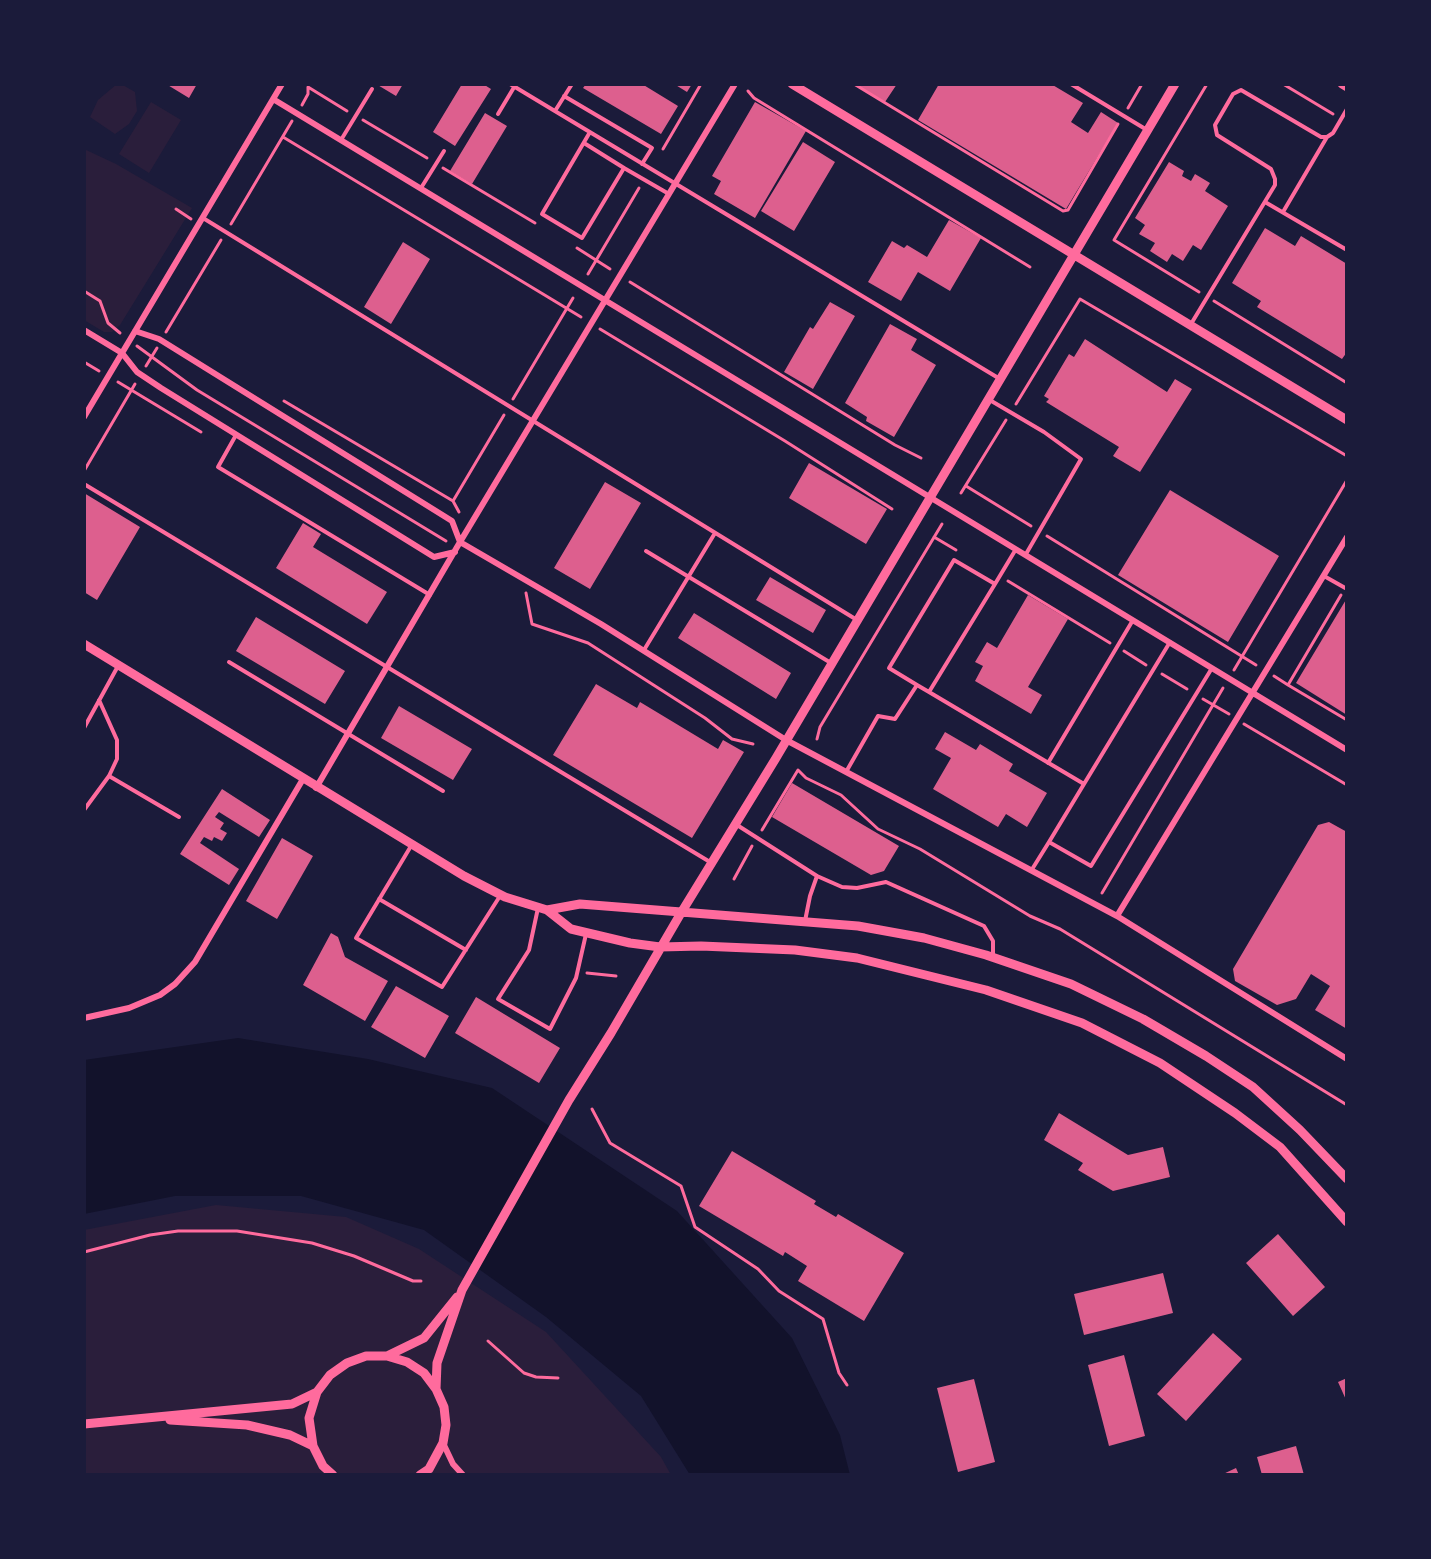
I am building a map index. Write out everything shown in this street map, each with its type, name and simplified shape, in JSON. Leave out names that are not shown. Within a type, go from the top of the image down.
[{"type":"street","points":[[84,417],[282,84]]},
{"type":"street","points":[[316,788],[735,84]]},
{"type":"street","points":[[792,84],[1347,420]]},
{"type":"street","points":[[387,1356],[424,1338],[462,1290],[660,947],[832,664],[1175,84]]},
{"type":"street","points":[[1342,84],[1347,87]]},
{"type":"street","points":[[273,99],[1347,750]]},
{"type":"street","points":[[84,330],[122,353],[137,372],[434,556],[458,547]]},
{"type":"street","points":[[135,331],[162,340],[452,521],[458,547],[643,651],[786,740],[1117,916],[1347,1059]]},
{"type":"street","points":[[1117,916],[1347,537]]},
{"type":"street","points":[[84,644],[316,788],[464,876],[501,895],[543,909],[571,929],[630,943],[660,947],[701,946],[795,950],[857,958],[986,990],[1082,1023],[1160,1063],[1235,1113],[1280,1147],[1347,1222]]},
{"type":"street","points":[[84,1018],[129,1008],[160,995],[175,984],[195,962],[303,779]]},
{"type":"street","points":[[543,909],[580,904],[858,926],[924,938],[993,957],[1071,984],[1143,1020],[1206,1056],[1253,1087],[1300,1130],[1347,1179]]},
{"type":"street","points":[[436,1389],[437,1363],[462,1290]]},
{"type":"street","points":[[333,1475],[323,1466],[313,1446],[309,1418],[317,1392],[330,1375],[347,1363],[366,1356],[387,1356],[407,1362],[424,1373],[436,1389],[444,1407],[446,1425],[443,1443],[429,1469],[420,1475]]},
{"type":"street","points":[[84,1424],[292,1404],[317,1392]]},
{"type":"street","points":[[150,1419],[247,1425],[290,1435],[313,1446]]},
{"type":"street","points":[[443,1443],[453,1464],[463,1475]]},
{"type":"lane","points":[[555,111],[572,84]]},
{"type":"lane","points":[[1071,84],[1147,130]]},
{"type":"lane","points":[[498,114],[513,85],[1000,379]]},
{"type":"lane","points":[[341,140],[372,89]]},
{"type":"lane","points":[[1190,325],[1275,185],[1271,169],[1217,135],[1215,124],[1233,94],[1241,90],[1321,137],[1327,137]]},
{"type":"lane","points":[[564,96],[652,148],[642,164]]},
{"type":"lane","points":[[1283,212],[1327,137],[1347,109]]},
{"type":"lane","points":[[590,132],[542,214],[582,238],[624,168]]},
{"type":"lane","points":[[584,143],[669,195]]},
{"type":"lane","points":[[422,189],[444,151]]},
{"type":"lane","points":[[1265,201],[1347,250]]},
{"type":"lane","points":[[203,218],[857,620]]},
{"type":"lane","points":[[988,399],[1044,432],[1081,459],[1026,554]]},
{"type":"lane","points":[[236,435],[218,467],[430,595]]},
{"type":"lane","points":[[84,484],[711,863]]},
{"type":"lane","points":[[643,651],[715,533]]},
{"type":"lane","points":[[929,692],[1017,549]]},
{"type":"lane","points":[[646,551],[832,664]]},
{"type":"lane","points":[[995,584],[954,560],[889,668],[1084,784]]},
{"type":"lane","points":[[1324,575],[1346,589]]},
{"type":"lane","points":[[1048,763],[1134,620]]},
{"type":"lane","points":[[1031,871],[1170,642]]},
{"type":"lane","points":[[229,662],[443,791]]},
{"type":"lane","points":[[84,728],[119,665]]},
{"type":"lane","points":[[1049,842],[1091,866],[1212,668]]},
{"type":"lane","points":[[846,772],[878,716],[895,719],[917,685]]},
{"type":"lane","points":[[84,811],[109,776],[117,759],[117,740],[99,700]]},
{"type":"lane","points":[[109,776],[179,817]]},
{"type":"lane","points":[[735,824],[817,876],[842,887],[858,888],[886,882],[957,912],[984,926],[993,941],[993,957]]},
{"type":"lane","points":[[412,845],[356,938],[442,987],[501,895]]},
{"type":"lane","points":[[805,922],[817,876]]},
{"type":"lane","points":[[379,899],[466,950]]},
{"type":"lane","points":[[543,909],[529,950],[498,999],[550,1029],[576,978],[586,932]]},
{"type":"path","points":[[854,84],[1063,211],[1068,210],[1142,84]]},
{"type":"path","points":[[1207,84],[1114,240],[1347,383]]},
{"type":"path","points":[[1283,84],[1341,119]]},
{"type":"path","points":[[226,232],[308,94],[308,87],[536,224]]},
{"type":"path","points":[[748,91],[754,98],[1030,267]]},
{"type":"path","points":[[283,137],[581,317]]},
{"type":"path","points":[[576,248],[610,268]]},
{"type":"path","points":[[629,281],[895,445],[921,458]]},
{"type":"path","points":[[84,291],[100,301],[108,323],[197,390],[458,547]]},
{"type":"path","points":[[961,493],[1080,299],[1347,456]]},
{"type":"path","points":[[157,327],[167,332]]},
{"type":"path","points":[[599,328],[892,509]]},
{"type":"path","points":[[84,362],[201,432]]},
{"type":"path","points":[[279,399],[453,501],[460,513]]},
{"type":"path","points":[[966,486],[1347,720]]},
{"type":"path","points":[[816,739],[820,727],[942,524]]},
{"type":"path","points":[[934,537],[962,554]]},
{"type":"path","points":[[1000,577],[1347,785]]},
{"type":"path","points":[[525,588],[532,624],[588,643],[705,718],[732,739],[753,744]]},
{"type":"path","points":[[1288,685],[1346,589]]},
{"type":"path","points":[[734,879],[798,770],[806,778],[841,795],[879,829],[920,849],[1030,916],[1060,929],[1347,1105]]},
{"type":"path","points":[[587,973],[616,976]]},
{"type":"path","points":[[592,1109],[610,1143],[681,1186],[695,1227],[758,1269],[779,1292],[823,1319],[840,1372],[847,1385]]},
{"type":"path","points":[[84,1252],[150,1235],[178,1231],[237,1232],[312,1243],[354,1256],[413,1281],[421,1281]]},
{"type":"path","points":[[488,1341],[524,1373],[536,1377],[558,1378]]},
{"type":"shaded area","points":[[117,84],[135,92],[137,111],[129,124],[115,134],[90,117],[98,100]]},
{"type":"shaded area","points":[[151,102],[181,120],[149,173],[119,154]]},
{"type":"shaded area","points":[[84,149],[116,164],[192,208],[120,325],[112,332],[104,332],[84,320]]},
{"type":"shaded area","points":[[238,1038],[368,1059],[492,1088],[677,1211],[792,1338],[840,1435],[850,1475],[690,1475],[641,1396],[546,1317],[424,1230],[301,1196],[175,1196],[84,1214],[84,1060]]},
{"type":"shaded area","points":[[216,1205],[346,1217],[419,1249],[546,1332],[661,1457],[671,1475],[84,1475],[84,1230]]},
{"type":"building","points":[[166,84],[197,84],[189,98]]},
{"type":"building","points":[[376,84],[403,84],[396,96]]},
{"type":"building","points":[[462,84],[483,84],[491,89],[455,146],[433,132]]},
{"type":"building","points":[[586,84],[642,84],[678,106],[661,134],[583,88]]},
{"type":"building","points":[[674,84],[692,84],[687,92]]},
{"type":"building","points":[[855,84],[897,84],[885,102]]},
{"type":"building","points":[[939,84],[1051,84],[1083,103],[1071,122],[1088,133],[1101,112],[1118,123],[1066,209],[918,120]]},
{"type":"building","points":[[755,102],[806,131],[755,218],[714,194],[721,181],[712,176]]},
{"type":"building","points":[[485,113],[507,126],[472,184],[450,171]]},
{"type":"building","points":[[803,142],[835,162],[794,231],[761,211]]},
{"type":"building","points":[[1169,162],[1184,171],[1182,176],[1191,181],[1195,174],[1210,183],[1205,191],[1228,206],[1201,250],[1193,245],[1183,261],[1172,254],[1167,262],[1150,251],[1155,243],[1139,234],[1145,225],[1135,218]]},
{"type":"building","points":[[949,220],[981,238],[950,291],[918,272],[901,301],[868,282],[892,241],[904,248],[907,245],[927,257]]},
{"type":"building","points":[[1265,228],[1295,246],[1301,236],[1347,264],[1347,352],[1342,359],[1257,307],[1261,301],[1232,283]]},
{"type":"building","points":[[403,242],[430,259],[391,324],[364,307]]},
{"type":"building","points":[[830,302],[855,316],[813,389],[784,372],[810,327],[813,329]]},
{"type":"building","points":[[890,324],[917,339],[911,350],[936,365],[894,437],[866,421],[867,417],[845,403]]},
{"type":"building","points":[[1085,339],[1167,392],[1175,379],[1192,389],[1140,472],[1113,456],[1119,447],[1046,402],[1049,399],[1044,396],[1069,354],[1074,357]]},
{"type":"building","points":[[809,463],[887,509],[866,544],[789,498]]},
{"type":"building","points":[[605,482],[641,503],[590,589],[554,568]]},
{"type":"building","points":[[1170,490],[1279,556],[1228,642],[1118,575]]},
{"type":"building","points":[[84,493],[140,527],[97,600],[84,592]]},
{"type":"building","points":[[303,523],[321,534],[313,547],[387,592],[367,624],[276,568]]},
{"type":"building","points":[[770,577],[826,610],[813,633],[756,600]]},
{"type":"building","points":[[1028,595],[1068,619],[1028,687],[1042,695],[1031,714],[975,681],[983,666],[975,662],[987,642],[997,648]]},
{"type":"building","points":[[1347,598],[1347,715],[1296,683]]},
{"type":"building","points":[[694,613],[791,673],[776,699],[678,638]]},
{"type":"building","points":[[256,617],[345,671],[325,704],[236,651]]},
{"type":"building","points":[[596,684],[637,708],[640,702],[718,749],[723,740],[744,752],[692,838],[553,755]]},
{"type":"building","points":[[399,706],[472,749],[453,780],[381,738]]},
{"type":"building","points":[[945,732],[976,750],[980,744],[1013,764],[1009,771],[1047,793],[1027,827],[1006,814],[998,827],[933,789],[951,758],[935,749]]},
{"type":"building","points":[[792,783],[899,846],[884,871],[871,875],[772,817]]},
{"type":"building","points":[[222,789],[270,820],[259,837],[219,812],[215,817],[224,823],[220,829],[227,833],[222,841],[214,837],[212,841],[204,837],[200,843],[239,869],[229,885],[180,854]]},
{"type":"building","points":[[1329,822],[1347,832],[1347,1029],[1315,1010],[1330,986],[1311,974],[1296,999],[1277,1005],[1235,981],[1233,969],[1318,825]]},
{"type":"building","points":[[282,838],[313,856],[277,919],[246,901]]},
{"type":"building","points":[[331,933],[338,937],[345,957],[388,981],[365,1021],[303,985]]},
{"type":"building","points":[[396,986],[449,1016],[425,1058],[371,1027]]},
{"type":"building","points":[[476,997],[560,1048],[539,1083],[455,1033]]},
{"type":"building","points":[[1059,1113],[1128,1155],[1163,1147],[1170,1177],[1113,1191],[1078,1170],[1083,1163],[1044,1140]]},
{"type":"building","points":[[732,1151],[816,1201],[814,1204],[836,1217],[838,1214],[904,1253],[864,1321],[798,1281],[807,1266],[785,1252],[783,1256],[699,1206]]},
{"type":"building","points":[[1278,1234],[1325,1287],[1293,1316],[1246,1263]]},
{"type":"building","points":[[1163,1273],[1173,1313],[1084,1335],[1074,1294]]},
{"type":"building","points":[[1213,1333],[1242,1359],[1186,1421],[1157,1394]]},
{"type":"building","points":[[1124,1355],[1145,1436],[1109,1446],[1088,1365]]},
{"type":"building","points":[[1347,1378],[1347,1402],[1338,1382]]},
{"type":"building","points":[[974,1379],[995,1462],[958,1472],[937,1388]]},
{"type":"building","points":[[1296,1446],[1304,1475],[1262,1475],[1257,1457]]},
{"type":"building","points":[[1236,1468],[1239,1475],[1221,1475]]}]
